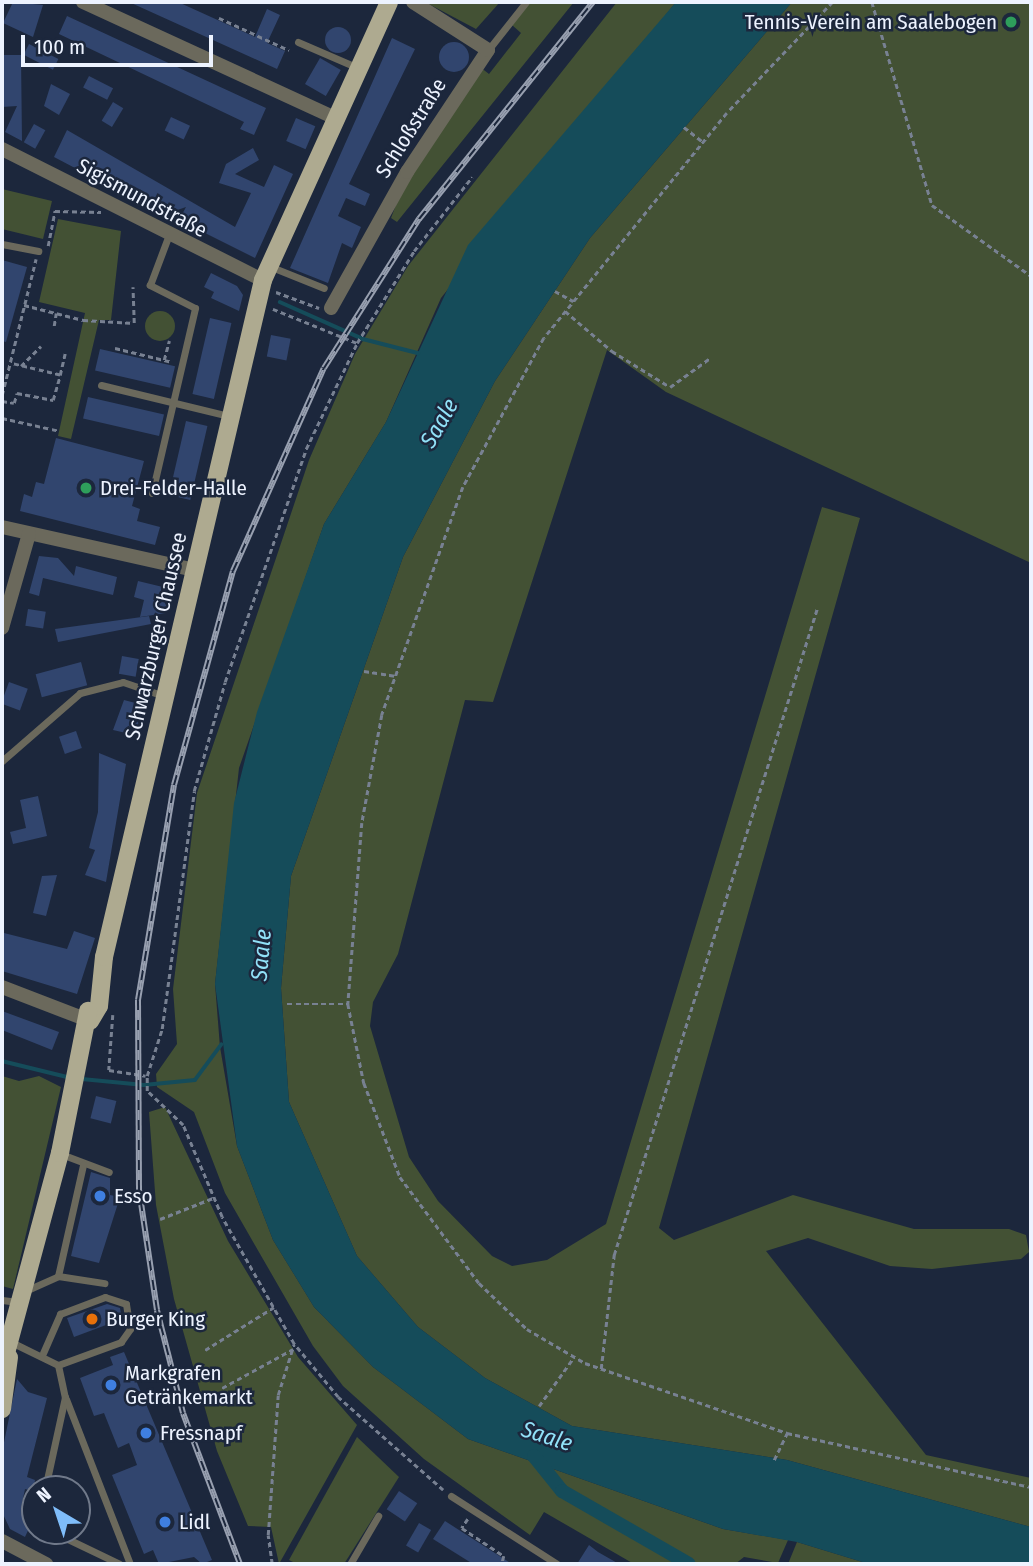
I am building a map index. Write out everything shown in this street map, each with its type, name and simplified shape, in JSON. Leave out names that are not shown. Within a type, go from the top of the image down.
[{"type":"main road","name":"Schwarzburger Chaussee","points":[[2,1368],[60,1153],[90,1020],[88,1003],[101,972],[266,273],[389,2]]},
{"type":"main road","name":"Schwarzburger Chaussee","points":[[2,1409],[11,1342]]},
{"type":"street","points":[[83,2],[335,118]]},
{"type":"street","points":[[413,2],[488,50]]},
{"type":"street","name":"Schloßstraße","points":[[331,309],[407,172],[488,50]]},
{"type":"street","name":"Sigismundstraße","points":[[2,149],[168,237],[266,273]]},
{"type":"street","points":[[2,527],[195,570]]},
{"type":"street","points":[[2,628],[29,534]]},
{"type":"street","points":[[2,987],[90,1020]]},
{"type":"street","points":[[2,1541],[46,1564]]},
{"type":"lane","points":[[488,50],[526,2]]},
{"type":"lane","points":[[298,42],[359,68]]},
{"type":"lane","points":[[152,494],[195,308],[150,285],[168,237]]},
{"type":"lane","points":[[2,244],[38,251]]},
{"type":"lane","points":[[266,273],[324,288]]},
{"type":"lane","points":[[101,385],[231,416]]},
{"type":"lane","points":[[2,761],[79,693],[123,682],[165,696]]},
{"type":"lane","points":[[60,1153],[83,1165],[109,1172]]},
{"type":"lane","points":[[58,1276],[83,1165]]},
{"type":"lane","points":[[2,1300],[23,1297],[58,1276],[104,1283]]},
{"type":"lane","points":[[43,1353],[57,1317],[114,1297],[129,1311],[130,1329],[121,1342],[58,1365]]},
{"type":"lane","points":[[11,1342],[43,1353],[58,1365],[65,1397],[130,1564]]},
{"type":"lane","points":[[48,1475],[65,1397]]},
{"type":"lane","points":[[451,1496],[557,1564]]},
{"type":"lane","points":[[350,1564],[378,1516]]},
{"type":"lane","points":[[80,1545],[120,1564]]},
{"type":"path","points":[[833,2],[703,142],[544,338],[463,487],[395,676],[362,823],[348,1004],[364,1083],[400,1177],[479,1283],[527,1329],[574,1357],[601,1369],[787,1433],[1031,1487]]},
{"type":"path","points":[[872,2],[932,205],[1031,276]]},
{"type":"path","points":[[219,18],[289,50]]},
{"type":"path","points":[[684,127],[703,142]]},
{"type":"path","points":[[451,1496],[338,1397],[294,1346],[213,1198],[173,1109],[147,1091],[147,1076],[162,1029],[194,791],[225,682],[306,450],[359,340],[414,251],[472,177]]},
{"type":"path","points":[[2,395],[38,251],[46,253],[55,211],[99,216],[106,203]]},
{"type":"path","points":[[24,305],[56,313],[134,323],[133,288]]},
{"type":"path","points":[[331,309],[275,291],[269,308],[359,340]]},
{"type":"path","points":[[555,291],[573,302]]},
{"type":"path","points":[[565,311],[612,351],[670,387],[710,358]]},
{"type":"path","points":[[54,326],[56,313]]},
{"type":"path","points":[[164,360],[169,341]]},
{"type":"path","points":[[21,366],[41,346]]},
{"type":"path","points":[[115,348],[182,364]]},
{"type":"path","points":[[2,401],[15,403],[17,393],[53,400],[65,354]]},
{"type":"path","points":[[10,363],[60,375]]},
{"type":"path","points":[[2,418],[60,432]]},
{"type":"path","points":[[601,1369],[614,1255],[817,609]]},
{"type":"path","points":[[364,671],[395,676]]},
{"type":"path","points":[[114,1002],[106,1064],[118,1074],[147,1076]]},
{"type":"path","points":[[287,1004],[348,1004]]},
{"type":"path","points":[[160,1220],[213,1198]]},
{"type":"path","points":[[205,1350],[274,1307]]},
{"type":"path","points":[[222,1388],[294,1346]]},
{"type":"path","points":[[272,1564],[268,1535],[278,1395],[294,1346]]},
{"type":"path","points":[[539,1406],[574,1357]]},
{"type":"path","points":[[774,1460],[787,1433]]},
{"type":"path","points":[[470,1517],[462,1528],[505,1557],[502,1564]]},
{"type":"path","points":[[491,1547],[498,1536]]},
{"type":"green space","points":[[425,2],[500,2],[476,29]]},
{"type":"green space","points":[[574,2],[397,222],[391,218],[404,184],[480,67],[489,74],[521,33],[512,25],[529,3]]},
{"type":"green space","points":[[617,2],[676,2],[441,298],[386,422],[324,524],[239,768],[215,984],[220,1047],[237,1146],[273,1240],[314,1307],[373,1367],[468,1439],[723,1529],[788,1540],[778,1563],[744,1557],[735,1564],[634,1564],[544,1512],[530,1535],[424,1459],[343,1386],[313,1346],[225,1193],[194,1112],[157,1087],[156,1074],[177,1044],[173,989],[197,793],[309,460],[355,354],[408,266]]},
{"type":"green space","points":[[792,2],[1031,2],[1031,563],[666,392],[607,350],[493,702],[465,700],[398,954],[373,1002],[370,1026],[409,1157],[438,1201],[492,1256],[512,1266],[547,1260],[606,1224],[822,507],[860,518],[659,1228],[674,1240],[793,1195],[914,1229],[1009,1229],[1026,1235],[1029,1252],[1021,1259],[932,1269],[890,1266],[808,1238],[766,1251],[926,1455],[1031,1478],[1031,1527],[787,1460],[572,1426],[485,1378],[418,1327],[357,1256],[289,1102],[281,988],[291,876],[403,557],[495,381],[590,238]]},
{"type":"green space","points":[[2,189],[52,201],[43,239],[2,229]]},
{"type":"green space","points":[[58,219],[121,231],[111,320],[99,320],[71,439],[58,436],[85,313],[39,302]]},
{"type":"green space","points":[[160,311],[171,315],[175,326],[171,337],[160,341],[149,337],[145,326],[149,315]]},
{"type":"green space","points":[[2,1076],[19,1081],[39,1076],[61,1087],[13,1289],[2,1286]]},
{"type":"green space","points":[[165,1107],[228,1241],[298,1357],[357,1425],[279,1564],[271,1527],[248,1526],[217,1451],[174,1299],[156,1205],[149,1112]]},
{"type":"green space","points":[[357,1437],[399,1477],[344,1564],[297,1564],[289,1560]]},
{"type":"green space","points":[[797,1542],[869,1564],[788,1564]]},
{"type":"water","name":"Saale","points":[[676,2],[792,2],[590,238],[495,381],[403,557],[291,876],[281,988],[289,1102],[357,1256],[418,1327],[485,1378],[572,1426],[787,1460],[1031,1527],[1031,1564],[869,1564],[797,1542],[723,1529],[468,1439],[373,1367],[314,1307],[273,1240],[237,1146],[215,984],[234,803],[257,712],[324,524],[386,422],[468,245]]},
{"type":"building","points":[[13,2],[43,5],[33,37],[3,23]]},
{"type":"building","points":[[129,2],[178,2],[255,37],[267,9],[280,15],[267,43],[285,51],[277,69]]},
{"type":"building","points":[[67,16],[266,108],[254,135],[240,129],[244,122],[59,34]]},
{"type":"building","points":[[338,27],[347,31],[351,40],[347,49],[338,53],[329,49],[325,40],[329,31]]},
{"type":"building","points":[[392,38],[415,49],[349,184],[370,194],[365,206],[346,198],[338,216],[361,227],[352,248],[342,243],[328,283],[290,268]]},
{"type":"building","points":[[454,42],[460,43],[468,51],[468,63],[460,71],[454,72],[448,71],[440,63],[439,57],[440,51],[448,43]]},
{"type":"building","points":[[29,44],[58,59],[53,70],[24,55]]},
{"type":"building","points":[[2,55],[21,55],[22,141],[5,132],[17,106],[2,107]]},
{"type":"building","points":[[320,58],[341,70],[326,96],[305,84]]},
{"type":"building","points":[[89,76],[113,88],[107,100],[83,88]]},
{"type":"building","points":[[51,84],[70,94],[59,115],[44,106]]},
{"type":"building","points":[[113,102],[123,108],[112,127],[102,121]]},
{"type":"building","points":[[171,117],[190,126],[184,139],[165,131]]},
{"type":"building","points":[[296,118],[315,126],[306,149],[286,141]]},
{"type":"building","points":[[34,124],[45,130],[35,149],[24,142]]},
{"type":"building","points":[[67,130],[235,227],[251,193],[219,183],[226,164],[253,148],[259,160],[235,174],[264,187],[274,165],[293,174],[255,258],[179,220],[186,207],[163,215],[138,191],[134,199],[54,157]]},
{"type":"building","points":[[2,260],[27,267],[6,342],[2,341]]},
{"type":"building","points":[[211,273],[237,286],[243,295],[239,311],[211,298],[214,292],[204,287]]},
{"type":"building","points":[[210,318],[231,323],[214,399],[192,394]]},
{"type":"building","points":[[271,335],[291,339],[286,360],[267,357]]},
{"type":"building","points":[[100,349],[175,366],[170,388],[95,370]]},
{"type":"building","points":[[88,397],[164,415],[159,436],[83,418]]},
{"type":"building","points":[[186,421],[207,426],[190,500],[169,495]]},
{"type":"building","name":"Drei-Felder-Halle","points":[[56,438],[144,461],[132,506],[140,509],[137,521],[160,527],[155,545],[20,511],[24,494],[32,497],[36,482],[44,484]]},
{"type":"building","points":[[39,556],[58,558],[74,576],[76,566],[117,577],[113,595],[43,578],[39,596],[29,593]]},
{"type":"building","points":[[138,581],[167,588],[166,613],[140,617],[144,600],[134,597]]},
{"type":"building","points":[[28,609],[46,612],[43,629],[25,626]]},
{"type":"building","points":[[149,616],[151,624],[58,642],[55,629]]},
{"type":"building","points":[[122,656],[139,659],[136,677],[119,674]]},
{"type":"building","points":[[81,662],[87,685],[42,697],[36,674]]},
{"type":"building","points":[[9,682],[28,689],[20,710],[2,704]]},
{"type":"building","points":[[124,700],[143,705],[137,729],[127,727],[126,733],[113,730]]},
{"type":"building","points":[[76,731],[82,748],[65,754],[59,737]]},
{"type":"building","points":[[99,753],[126,764],[106,882],[85,875],[95,850],[89,848],[98,812]]},
{"type":"building","points":[[38,796],[47,836],[13,844],[10,832],[26,828],[20,800]]},
{"type":"building","points":[[57,875],[46,916],[33,913],[42,876]]},
{"type":"building","points":[[74,931],[95,938],[77,994],[2,971],[4,933],[67,949]]},
{"type":"building","points":[[2,1011],[59,1032],[52,1050],[2,1030]]},
{"type":"building","points":[[96,1096],[116,1101],[111,1123],[90,1118]]},
{"type":"building","points":[[91,1172],[110,1178],[110,1195],[120,1197],[99,1263],[71,1256]]},
{"type":"building","points":[[107,1304],[120,1308],[122,1319],[74,1337],[67,1318]]},
{"type":"building","points":[[124,1352],[212,1560],[202,1564],[194,1557],[159,1564],[153,1550],[144,1554],[112,1475],[137,1465],[129,1443],[118,1448],[104,1413],[94,1416],[80,1378],[113,1365],[110,1357]]},
{"type":"building","points":[[17,1379],[28,1392],[47,1398],[28,1475],[21,1475],[21,1535],[10,1529],[2,1512],[2,1452]]},
{"type":"building","points":[[399,1491],[417,1503],[405,1522],[387,1509]]},
{"type":"building","points":[[445,1521],[512,1564],[473,1564],[433,1539]]},
{"type":"building","points":[[419,1523],[431,1530],[418,1553],[406,1546]]},
{"type":"building","points":[[589,1545],[598,1552],[619,1564],[577,1564]]},
{"type":"waterway","points":[[280,302],[363,339],[418,353]]},
{"type":"waterway","points":[[82,1079],[144,1085],[195,1080],[221,1045]]},
{"type":"waterway","points":[[2,1061],[71,1078]]},
{"type":"waterway","name":"Saale","points":[[534,1456],[562,1491],[689,1564]]},
{"type":"railway","points":[[240,1564],[183,1413],[157,1310],[139,1190],[138,1000],[174,785],[233,571],[324,368],[419,219],[593,2]]},
{"type":"place","name":"Tennis-Verein am Saalebogen","points":[[1011,22]]},
{"type":"place","name":"Drei-Felder-Halle","points":[[86,488]]},
{"type":"place","name":"Esso","points":[[100,1196]]},
{"type":"place","name":"Burger King","points":[[92,1319]]},
{"type":"place","name":"Markgrafen Getränkemarkt","points":[[111,1385]]},
{"type":"place","name":"Fressnapf","points":[[146,1433]]},
{"type":"place","name":"Lidl","points":[[165,1522]]}]
